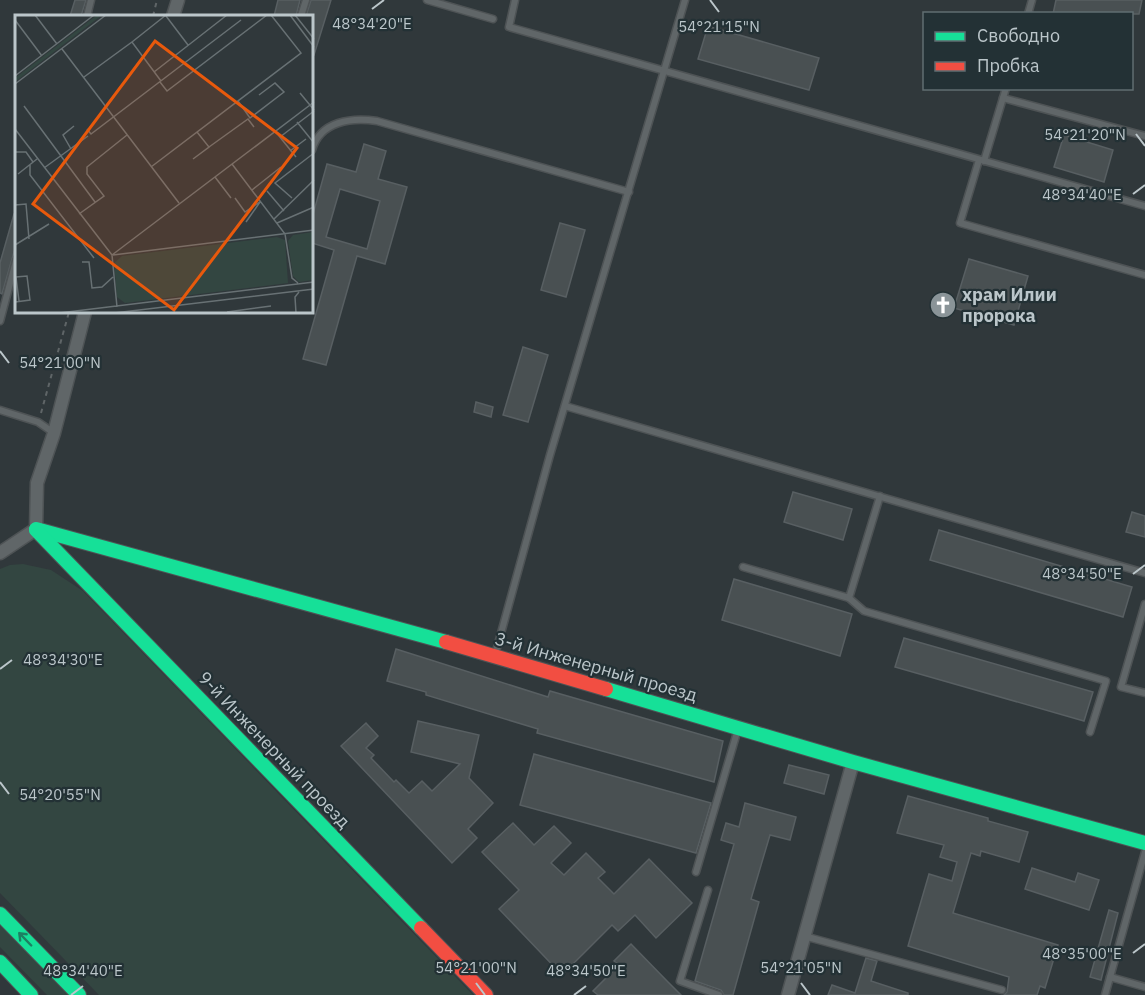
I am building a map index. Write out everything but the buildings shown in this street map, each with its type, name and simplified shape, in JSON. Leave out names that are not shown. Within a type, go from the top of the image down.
[{"type":"street","points":[[173,15],[178,0]]},
{"type":"street","points":[[0,553],[36,529],[37,483],[54,433],[84,314]]},
{"type":"street","name":"3-й Инженерный проезд","points":[[36,529],[495,656],[853,762],[1145,843]]},
{"type":"street","name":"9-й Инженерный проезд","points":[[36,529],[486,995]]},
{"type":"street","points":[[788,995],[853,762]]},
{"type":"street","points":[[0,914],[79,995]]},
{"type":"street","points":[[0,962],[31,995]]},
{"type":"lane","points":[[87,15],[91,0]]},
{"type":"lane","points":[[301,15],[306,0]]},
{"type":"lane","points":[[426,0],[493,19]]},
{"type":"lane","points":[[515,0],[509,27],[1145,206]]},
{"type":"lane","points":[[495,656],[565,406],[685,0]]},
{"type":"lane","points":[[1005,90],[960,223],[1145,275]]},
{"type":"lane","points":[[1003,98],[1145,136]]},
{"type":"lane","points":[[314,143],[333,125],[346,120],[377,121],[629,192]]},
{"type":"lane","points":[[0,321],[15,265]]},
{"type":"lane","points":[[565,406],[1145,573]]},
{"type":"lane","points":[[0,410],[38,422],[54,433]]},
{"type":"lane","points":[[849,598],[880,496]]},
{"type":"lane","points":[[742,567],[849,598],[864,611],[1106,681],[1090,732]]},
{"type":"lane","points":[[1145,604],[1121,687],[1145,693]]},
{"type":"lane","points":[[696,872],[739,728]]},
{"type":"lane","points":[[1105,995],[1145,852]]},
{"type":"lane","points":[[1137,882],[1145,884]]},
{"type":"lane","points":[[708,890],[680,981],[719,995]]},
{"type":"lane","points":[[804,936],[1002,990]]},
{"type":"lane","points":[[1110,977],[1145,987]]},
{"type":"path","points":[[153,15],[157,0]]},
{"type":"path","points":[[38,422],[68,314]]},
{"type":"green space","points":[[23,564],[51,570],[83,591],[473,995],[99,995],[0,893],[0,569]]},
{"type":"green space","points":[[0,925],[68,995],[47,995],[0,947]]},
{"type":"traffic: fast","points":[[36,529],[446,642]]},
{"type":"traffic: fast","points":[[36,530],[421,928]]},
{"type":"traffic: fast","points":[[606,689],[853,762],[1145,843]]},
{"type":"traffic: fast","points":[[0,914],[79,995]]},
{"type":"traffic: fast","points":[[0,962],[31,995]]},
{"type":"traffic: jam","points":[[446,642],[606,689]]},
{"type":"traffic: jam","points":[[421,928],[486,995]]},
{"type":"place","name":"храм Илии пророка","points":[[943,305]]}]
